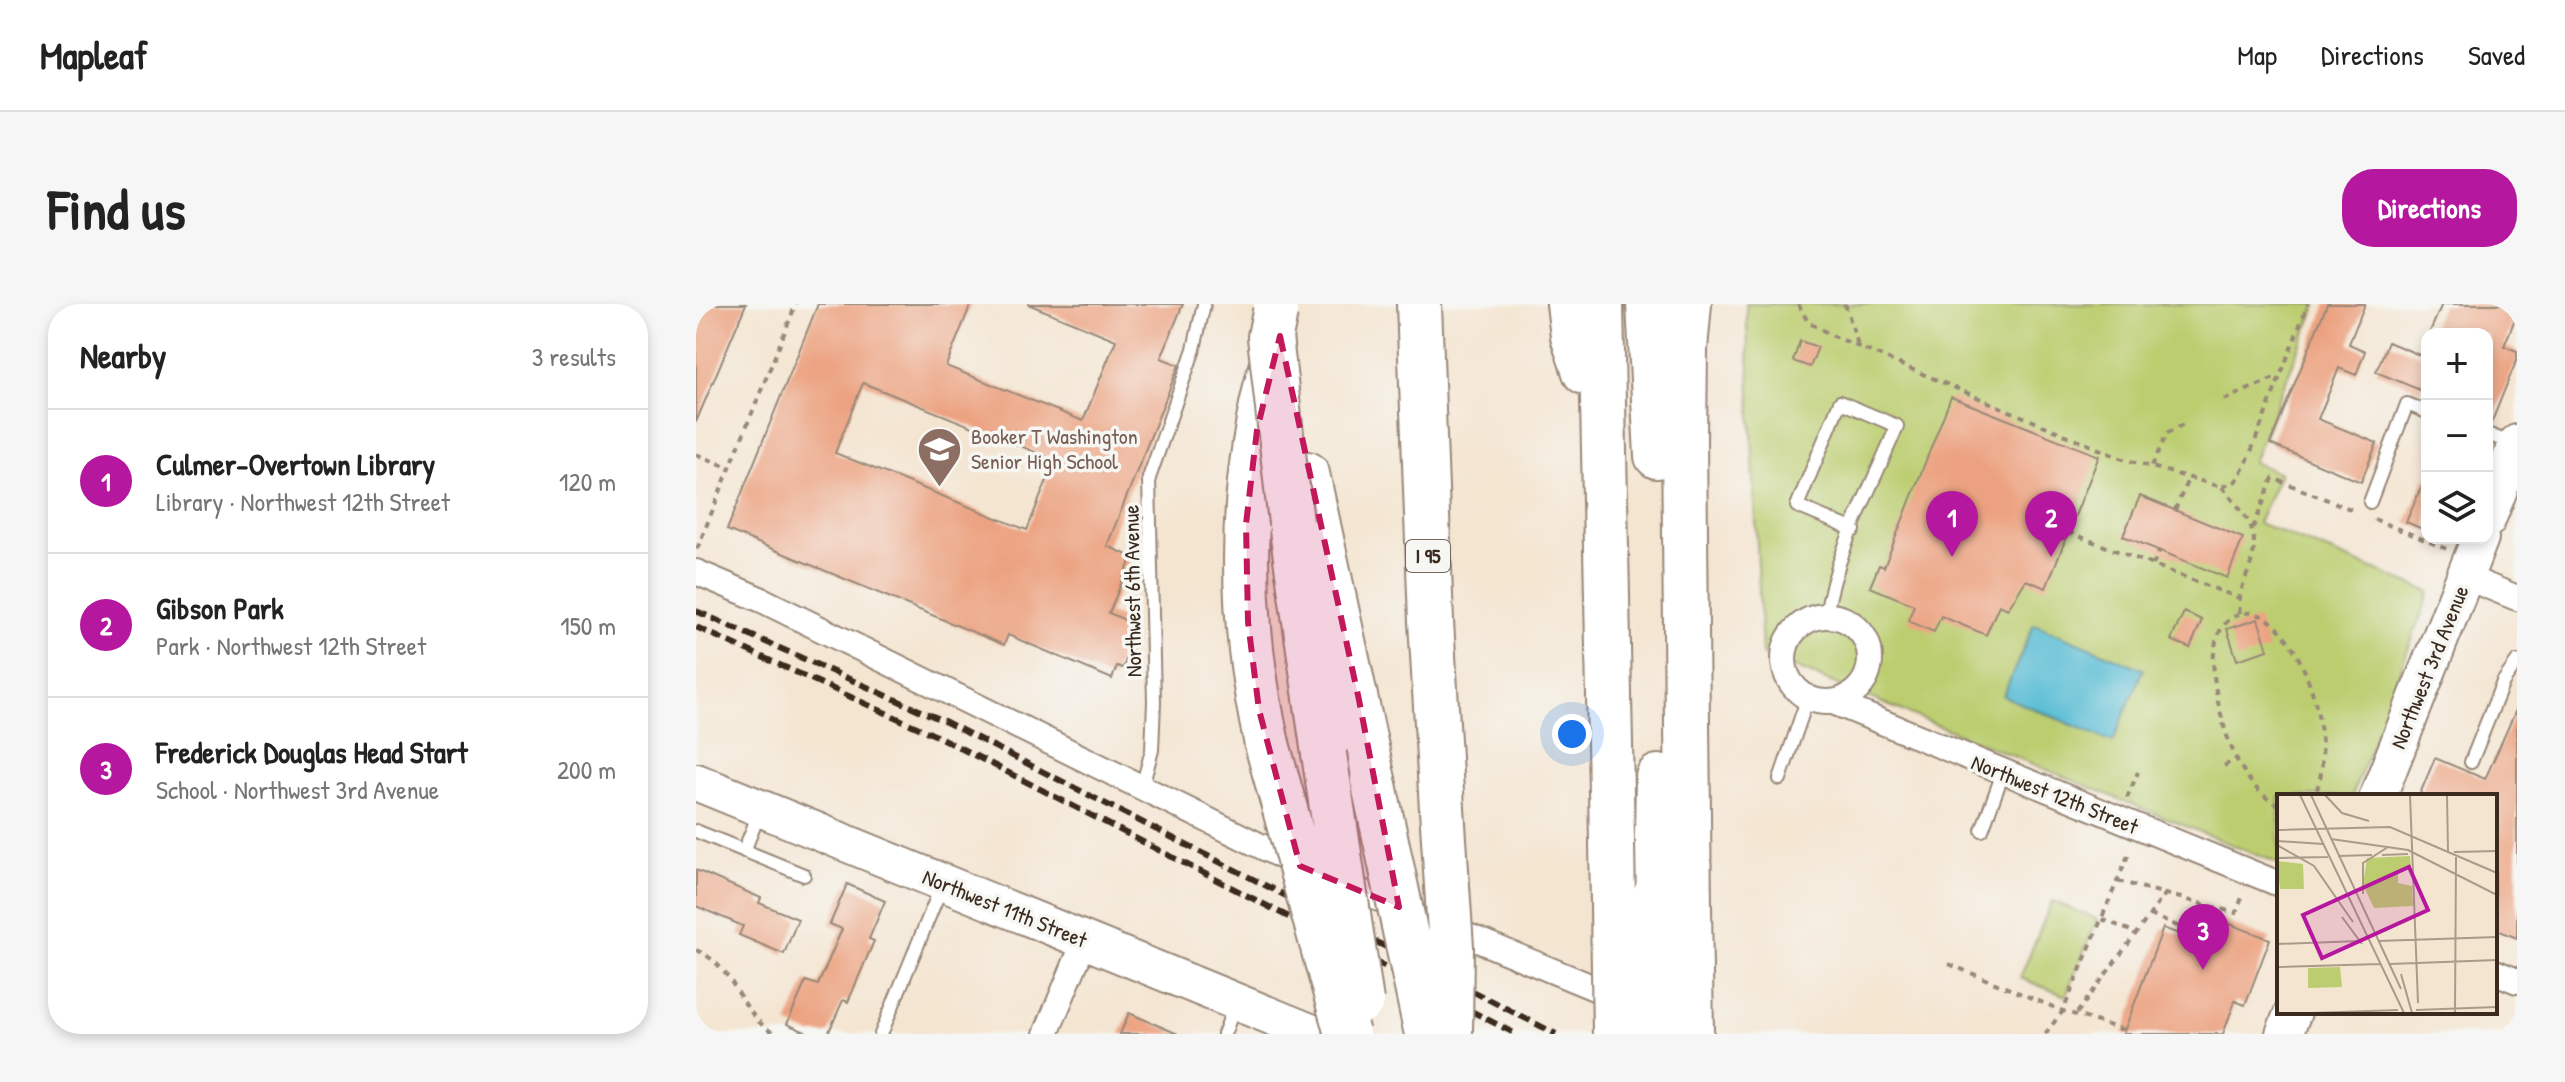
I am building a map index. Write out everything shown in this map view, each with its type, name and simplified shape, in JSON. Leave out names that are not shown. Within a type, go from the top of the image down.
[{"type":"highway","name":"I 95","points":[[1419,304],[1435,715],[1451,947],[1450,1034]]},
{"type":"highway","points":[[1569,304],[1573,336],[1600,420]]},
{"type":"highway","points":[[1601,304],[1600,420],[1615,1034]]},
{"type":"highway","points":[[1649,304],[1672,901],[1691,1034]]},
{"type":"highway","points":[[1658,1034],[1672,901],[1685,349],[1689,304]]},
{"type":"highway","points":[[1279,307],[1307,474],[1427,1034]]},
{"type":"highway","points":[[1279,307],[1270,337],[1291,523],[1360,983],[1362,1034]]},
{"type":"highway","points":[[1279,307],[1257,430],[1246,524],[1248,622],[1267,744],[1347,1034]]},
{"type":"street","points":[[2493,504],[2516,444]]},
{"type":"street","points":[[2465,555],[2517,598]]},
{"type":"street","name":"Northwest 3rd Avenue","points":[[2379,794],[2465,555]]},
{"type":"street","points":[[696,572],[762,600],[1317,874],[1704,1034]]},
{"type":"street","points":[[1808,697],[1788,677],[1785,649],[1800,625],[1826,616],[1853,624],[1869,648],[1867,676],[1859,688],[1833,702]]},
{"type":"street","name":"Northwest 12th Street","points":[[1808,697],[1833,702],[2277,883]]},
{"type":"street","name":"Northwest 11th Street","points":[[696,782],[1085,940],[1231,1018],[1315,1034]]},
{"type":"street","points":[[1046,1034],[1085,940]]},
{"type":"street","points":[[2497,973],[2517,981]]},
{"type":"street","points":[[2284,1034],[2292,1014]]},
{"type":"lane","name":"Northwest 6th Avenue","points":[[1142,787],[1152,750],[1154,702],[1149,478],[1194,349],[1204,304]]},
{"type":"lane","points":[[1826,616],[1831,584],[1854,530],[1897,426],[1840,402],[1797,506],[1854,530]]},
{"type":"lane","points":[[2370,502],[2407,404],[2421,410]]},
{"type":"lane","points":[[2493,436],[2516,444]]},
{"type":"lane","points":[[2471,762],[2503,682],[2517,665]]},
{"type":"lane","points":[[1780,779],[1808,697]]},
{"type":"lane","points":[[1982,830],[2003,773]]},
{"type":"lane","points":[[744,851],[761,808]]},
{"type":"lane","points":[[696,831],[804,875]]},
{"type":"lane","points":[[881,1034],[943,882]]},
{"type":"path","points":[[696,552],[796,304]]},
{"type":"path","points":[[1798,304],[1802,315],[1815,328],[2120,458],[2222,487],[2236,481],[2242,473],[2308,304]]},
{"type":"path","points":[[1845,304],[1858,345]]},
{"type":"path","points":[[2224,400],[2272,379],[2279,380]]},
{"type":"path","points":[[2152,466],[2167,433],[2185,423]]},
{"type":"path","points":[[696,454],[730,468]]},
{"type":"path","points":[[2253,528],[2273,478],[2465,555]]},
{"type":"path","points":[[2175,510],[2188,479]]},
{"type":"path","points":[[2222,487],[2253,528],[2256,547],[2239,598],[2240,614]]},
{"type":"path","points":[[2068,532],[2239,598]]},
{"type":"path","points":[[2153,565],[2159,551]]},
{"type":"path","points":[[2277,804],[2265,797],[2237,758],[2224,729],[2214,672],[2220,634],[2226,623],[2240,614],[2257,614],[2273,625],[2293,650],[2309,682],[2318,714],[2321,755],[2321,776],[2315,794]]},
{"type":"path","points":[[2224,766],[2237,758]]},
{"type":"path","points":[[2127,798],[2138,772]]},
{"type":"path","points":[[2045,1034],[2063,1011],[2129,853]]},
{"type":"path","points":[[2118,881],[2236,913],[2244,894]]},
{"type":"path","points":[[2077,1013],[2166,893]]},
{"type":"path","points":[[2150,915],[2195,933]]},
{"type":"path","points":[[2102,919],[2136,933]]},
{"type":"path","points":[[696,950],[720,963],[763,1026],[776,1034]]},
{"type":"path","points":[[1949,964],[2063,1011],[2124,1030]]},
{"type":"highlighted area","points":[[1280,336],[1359,700],[1399,907],[1300,866],[1259,710],[1248,622],[1246,524],[1257,430]]},
{"type":"green space","points":[[1746,304],[2317,304],[2253,462],[2280,473],[2258,523],[2430,592],[2353,794],[2277,794],[2277,863],[1762,654]]},
{"type":"green space","points":[[2052,901],[2097,919],[2066,996],[2020,978]]},
{"type":"water","points":[[2034,624],[2143,669],[2113,742],[2003,696]]},
{"type":"building","points":[[696,304],[746,304],[696,422]]},
{"type":"building","points":[[818,304],[971,304],[946,366],[1083,421],[1116,340],[1028,304],[1183,304],[1161,358],[1179,365],[1107,546],[1132,557],[1109,613],[1132,623],[1126,639],[1133,642],[1123,668],[1117,666],[1112,679],[1008,635],[1004,645],[727,530]],"holes":[[[863,383],[1055,460],[1027,530],[835,453]]]},
{"type":"building","points":[[2327,304],[2365,304],[2349,344],[2365,351],[2356,375],[2339,368],[2318,419],[2377,443],[2361,482],[2270,444]]},
{"type":"building","points":[[2442,304],[2517,304],[2517,314],[2504,346],[2517,351],[2517,359],[2493,419],[2493,328],[2432,328]]},
{"type":"building","points":[[1800,341],[1818,347],[1810,367],[1793,361]]},
{"type":"building","points":[[2388,342],[2421,356],[2420,390],[2376,372]]},
{"type":"building","points":[[1951,397],[2099,456],[2046,588],[2026,580],[2008,609],[1999,605],[1986,635],[1941,616],[1934,632],[1908,621],[1914,605],[1870,587],[1879,565],[1884,567]]},
{"type":"building","points":[[2421,488],[2421,528],[2406,522]]},
{"type":"building","points":[[2140,496],[2243,538],[2227,578],[2123,536]]},
{"type":"building","points":[[2184,612],[2202,620],[2190,648],[2171,640]]},
{"type":"building","points":[[2258,619],[2268,650],[2237,660],[2227,629]]},
{"type":"building","points":[[2517,708],[2517,938],[2497,930],[2497,794],[2420,794],[2435,758],[2485,779]]},
{"type":"building","points":[[696,870],[761,898],[759,903],[798,919],[784,954],[739,935],[743,926],[696,906]]},
{"type":"building","points":[[847,884],[885,901],[869,939],[874,941],[848,1002],[843,1000],[828,1034],[810,1034],[787,1024],[806,981],[818,985],[842,929],[830,924]]},
{"type":"building","points":[[2203,914],[2270,939],[2245,1005],[2235,1001],[2223,1034],[2123,1034],[2163,928],[2192,939]]},
{"type":"building","points":[[1129,1013],[1178,1034],[1120,1034]]},
{"type":"railway","points":[[696,611],[944,721],[1556,1034]]},
{"type":"railway","points":[[696,627],[939,737],[1516,1034]]},
{"type":"place","name":"Booker T Washington Senior High School","points":[[940,488]]},
{"type":"place","name":"Culmer-Overtown Library","points":[[1952,557]]},
{"type":"place","name":"Gibson Park","points":[[2051,557]]},
{"type":"place","name":"Frederick Douglas Head Start","points":[[2203,970]]}]
